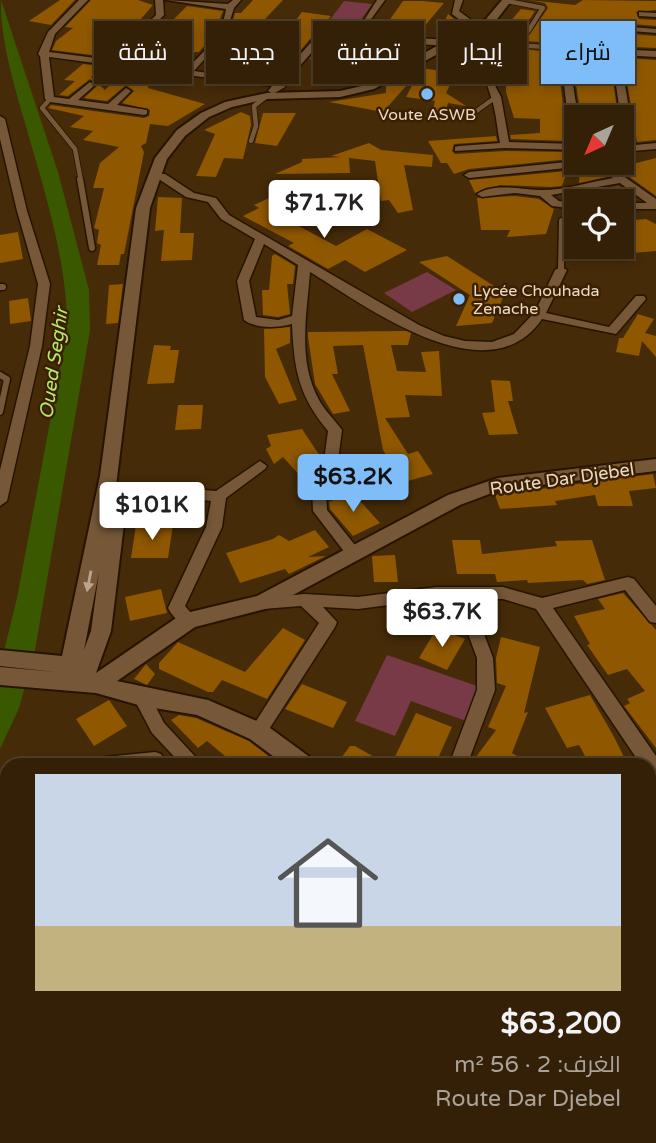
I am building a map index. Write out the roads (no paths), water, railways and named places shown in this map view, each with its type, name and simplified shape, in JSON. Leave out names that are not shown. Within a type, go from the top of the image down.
[{"type":"street","points":[[84,0],[52,28],[43,54],[50,99],[144,112]]},
{"type":"street","points":[[154,21],[160,15],[159,0]]},
{"type":"street","points":[[170,0],[233,4],[223,37],[192,68]]},
{"type":"street","points":[[366,20],[382,0]]},
{"type":"street","points":[[459,0],[455,12],[464,21]]},
{"type":"street","points":[[490,21],[507,1]]},
{"type":"street","points":[[642,14],[656,15]]},
{"type":"street","points":[[635,29],[656,31]]},
{"type":"street","points":[[73,675],[101,631],[141,336],[154,198],[179,144],[207,121],[267,96],[282,85],[316,42],[326,35],[438,42]]},
{"type":"street","points":[[73,675],[109,476],[129,305],[144,208],[160,158],[181,133],[205,115],[229,104],[267,96],[340,94],[370,87],[438,49]]},
{"type":"street","points":[[621,105],[615,52],[656,54]]},
{"type":"street","points":[[43,54],[94,61]]},
{"type":"street","points":[[192,74],[282,85]]},
{"type":"street","points":[[491,84],[505,145]]},
{"type":"street","points":[[568,84],[571,105]]},
{"type":"street","points":[[71,102],[90,85]]},
{"type":"street","points":[[110,107],[126,91]]},
{"type":"street","points":[[0,119],[22,211],[44,284],[36,346],[0,501]]},
{"type":"street","points":[[459,149],[505,145],[564,147]]},
{"type":"street","points":[[634,148],[656,146]]},
{"type":"street","points":[[469,175],[564,165]]},
{"type":"street","points":[[615,175],[656,205]]},
{"type":"street","points":[[162,176],[190,195],[212,200],[225,217],[304,265],[438,339],[458,344],[496,345],[527,330],[539,315],[561,270]]},
{"type":"street","points":[[482,194],[515,190],[543,193],[621,180]]},
{"type":"street","points":[[543,193],[556,204],[564,205]]},
{"type":"street","points":[[634,206],[656,205]]},
{"type":"street","points":[[261,237],[243,281],[247,317],[254,323],[269,324],[298,318]]},
{"type":"street","points":[[304,265],[306,271],[299,291],[298,318],[302,383],[319,413],[335,430],[330,468],[319,487],[320,511],[354,554]]},
{"type":"street","points":[[539,315],[612,331],[640,299]]},
{"type":"street","name":"Route Dar Djebel","points":[[73,675],[189,620],[262,603],[454,500],[498,484],[656,465]]},
{"type":"street","points":[[190,494],[219,496],[260,466]]},
{"type":"street","points":[[189,620],[176,608],[214,527],[219,496]]},
{"type":"street","points":[[262,603],[304,600],[358,603],[461,593],[503,593],[542,604],[628,583],[656,617]]},
{"type":"street","points":[[461,593],[485,658],[486,690],[461,758]]},
{"type":"street","points":[[258,732],[329,622],[304,600]]},
{"type":"street","points":[[542,604],[647,758]]},
{"type":"street","points":[[0,658],[73,675],[142,697],[200,706],[258,732],[293,758]]},
{"type":"street","points":[[0,676],[73,675]]},
{"type":"street","points":[[142,697],[158,728],[187,758]]},
{"type":"street","points":[[155,758],[158,728]]},
{"type":"lane","points":[[507,1],[543,8],[527,31]]},
{"type":"lane","points":[[251,141],[256,126],[254,106],[267,96]]},
{"type":"lane","points":[[450,114],[475,112],[496,97]]},
{"type":"lane","points":[[50,99],[42,108],[75,149],[92,248]]},
{"type":"lane","points":[[561,270],[562,222]]},
{"type":"lane","points":[[0,375],[7,379],[0,412]]},
{"type":"place","name":"Voute ASWB","points":[[427,94]]},
{"type":"place","name":"Lycée Chouhada Zenache","points":[[459,299]]},
{"type":"water label","name":"Oued Seghir","points":[[53,363]]}]
